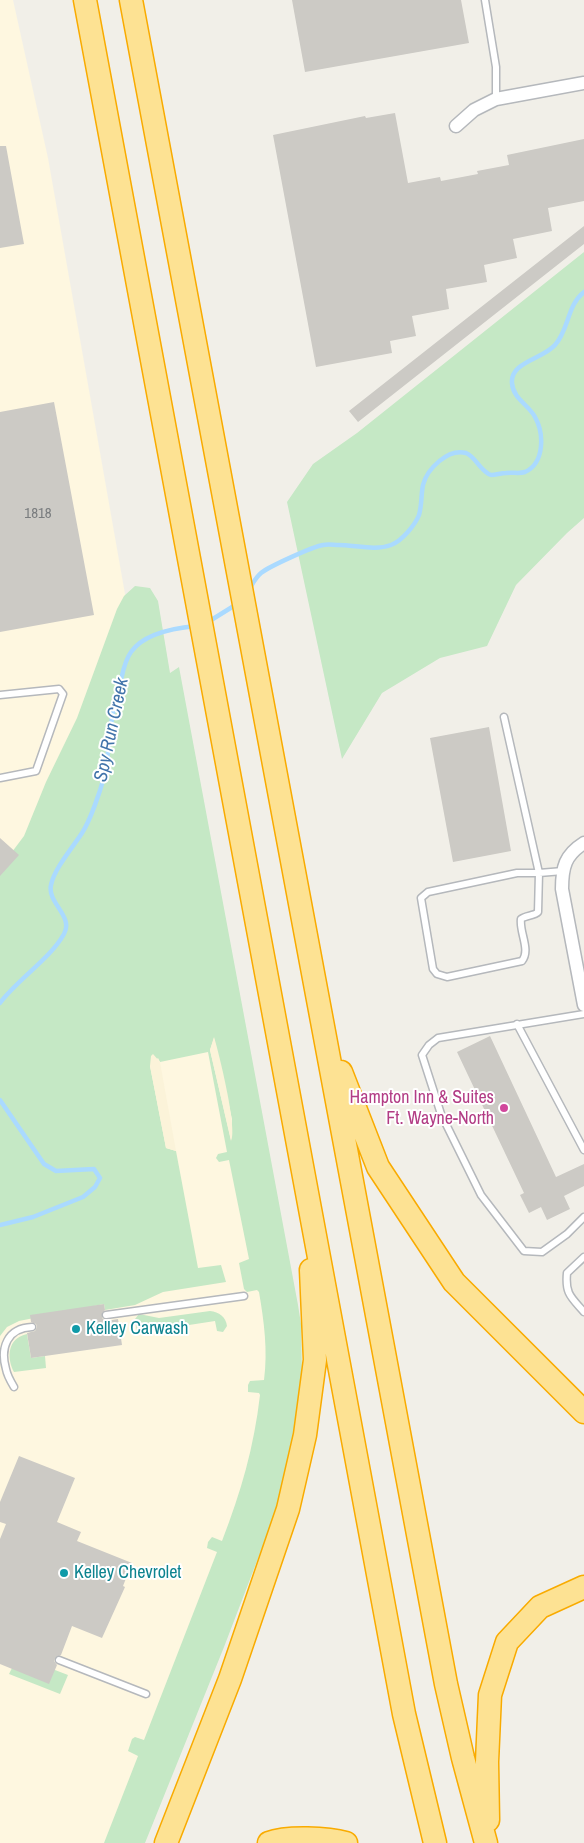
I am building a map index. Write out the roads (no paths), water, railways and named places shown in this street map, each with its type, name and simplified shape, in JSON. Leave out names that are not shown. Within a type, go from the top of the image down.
[{"type":"highway","points":[[85,0],[212,674],[404,1714],[435,1843]]},
{"type":"highway","points":[[131,0],[446,1684],[463,1758],[487,1843]]},
{"type":"highway","points":[[326,1042],[344,1077],[378,1167],[454,1282],[584,1412]]},
{"type":"highway","points":[[166,1843],[230,1679],[288,1509],[305,1435],[315,1360],[306,1184]]},
{"type":"highway","points":[[487,1843],[487,1762],[490,1695],[507,1642],[540,1607],[584,1587]]},
{"type":"highway","points":[[269,1843],[306,1838],[335,1840],[346,1843]]},
{"type":"street","points":[[456,126],[474,110],[496,99],[584,84]]},
{"type":"street","points":[[584,843],[573,850],[565,863],[562,889],[584,1005]]},
{"type":"lane","points":[[485,0],[496,67],[496,99]]},
{"type":"lane","points":[[0,694],[59,689],[63,694],[36,771],[0,778]]},
{"type":"lane","points":[[504,717],[539,873],[538,912],[521,919],[525,948],[525,958],[522,961],[447,977],[437,974],[433,970],[421,898],[428,892],[517,874],[539,873],[564,871]]},
{"type":"lane","points":[[584,1014],[438,1038],[429,1045],[422,1055],[441,1114],[481,1195],[524,1251],[542,1252],[567,1234],[584,1217]]},
{"type":"lane","points":[[517,1024],[584,1150]]},
{"type":"lane","points":[[584,1257],[566,1272],[565,1285],[570,1296],[584,1312]]},
{"type":"lane","points":[[106,1315],[244,1296]]},
{"type":"lane","points":[[14,1387],[6,1370],[4,1354],[7,1338],[18,1330],[32,1326]]},
{"type":"lane","points":[[59,1660],[146,1694]]},
{"type":"waterway","name":"Spy Run Creek","points":[[250,588],[261,573],[291,557],[318,546],[345,545],[378,548],[395,543],[408,532],[419,515],[425,479],[439,461],[452,454],[466,453],[491,475],[523,473],[532,468],[541,447],[540,431],[535,417],[518,398],[513,389],[513,376],[522,365],[550,350],[555,345],[560,339],[574,304],[584,292]]},
{"type":"waterway","name":"Spy Run Creek","points":[[208,622],[237,604]]},
{"type":"waterway","name":"Spy Run Creek","points":[[0,1003],[51,952],[64,934],[66,921],[53,898],[51,885],[60,865],[85,828],[97,798],[105,771],[114,706],[124,666],[129,655],[144,640],[152,636],[170,630],[196,626]]},
{"type":"waterway","name":"Spy Run Creek","points":[[0,1100],[44,1164],[56,1171],[94,1169],[100,1178],[95,1187],[83,1197],[33,1217],[0,1225]]},
{"type":"place","name":"Hampton Inn & Suites Ft. Wayne-North","points":[[504,1108]]},
{"type":"place","name":"Kelley Carwash","points":[[76,1329]]},
{"type":"place","name":"Kelley Chevrolet","points":[[64,1573]]}]
